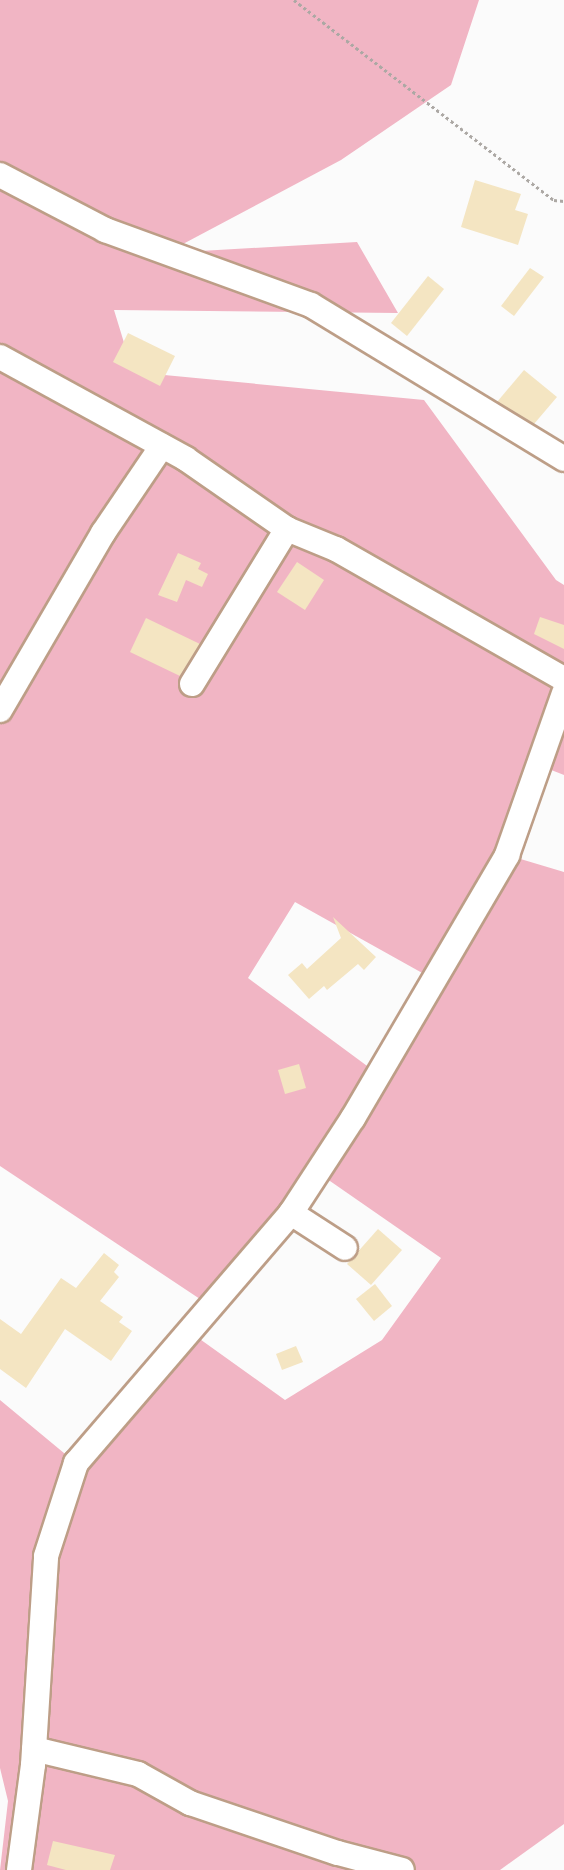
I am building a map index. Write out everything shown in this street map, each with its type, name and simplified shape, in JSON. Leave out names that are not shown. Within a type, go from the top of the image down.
[{"type":"street","points":[[0,176],[105,230],[311,305],[564,459]]},
{"type":"street","points":[[0,357],[162,446],[287,529],[336,549],[564,679]]},
{"type":"street","points":[[0,710],[103,533],[162,446]]},
{"type":"street","points":[[192,684],[287,529]]},
{"type":"street","points":[[19,1870],[34,1749],[46,1556],[76,1463],[291,1213],[353,1118],[507,855],[564,693]]},
{"type":"street","points":[[291,1213],[345,1248]]},
{"type":"street","points":[[34,1749],[138,1774],[190,1803],[338,1853],[402,1870]]},
{"type":"path","points":[[294,0],[554,200],[564,201]]},
{"type":"shaded area","points":[[0,0],[479,0],[451,85],[341,160],[166,253],[357,242],[398,313],[114,310],[133,372],[424,400],[556,580],[564,585],[564,775],[541,766],[507,855],[564,872],[564,1824],[500,1870],[0,1870],[8,1801],[0,1768],[0,1400],[76,1463],[190,1332],[285,1400],[382,1340],[441,1258],[317,1172],[212,1307],[0,1166]],"holes":[[[295,902],[433,979],[378,1074],[248,978]]]},
{"type":"building","points":[[475,180],[521,194],[515,210],[528,214],[518,245],[461,227]]},
{"type":"building","points":[[530,268],[544,277],[514,316],[501,306]]},
{"type":"building","points":[[428,276],[444,289],[407,336],[391,323]]},
{"type":"building","points":[[128,333],[175,356],[160,386],[113,362]]},
{"type":"building","points":[[524,370],[557,397],[534,424],[497,402]]},
{"type":"building","points":[[178,553],[201,563],[198,569],[208,574],[202,587],[186,580],[177,602],[158,595]]},
{"type":"building","points":[[297,562],[324,580],[305,610],[277,592]]},
{"type":"building","points":[[540,617],[564,625],[564,649],[534,634]]},
{"type":"building","points":[[146,618],[200,644],[180,676],[130,652]]},
{"type":"building","points":[[333,917],[376,957],[364,970],[358,964],[327,990],[324,986],[309,999],[288,975],[302,963],[307,969],[341,938]]},
{"type":"building","points":[[299,1064],[306,1088],[285,1094],[278,1070]]},
{"type":"building","points":[[378,1229],[402,1250],[371,1285],[347,1264]]},
{"type":"building","points":[[104,1253],[119,1265],[114,1272],[119,1277],[100,1301],[123,1317],[119,1322],[132,1331],[111,1361],[65,1329],[26,1388],[0,1369],[0,1319],[21,1334],[61,1278],[76,1288]]},
{"type":"building","points":[[375,1284],[392,1306],[374,1321],[356,1299]]},
{"type":"building","points":[[296,1346],[303,1362],[282,1370],[276,1354]]},
{"type":"building","points":[[53,1841],[115,1855],[110,1870],[66,1870],[47,1865]]}]
